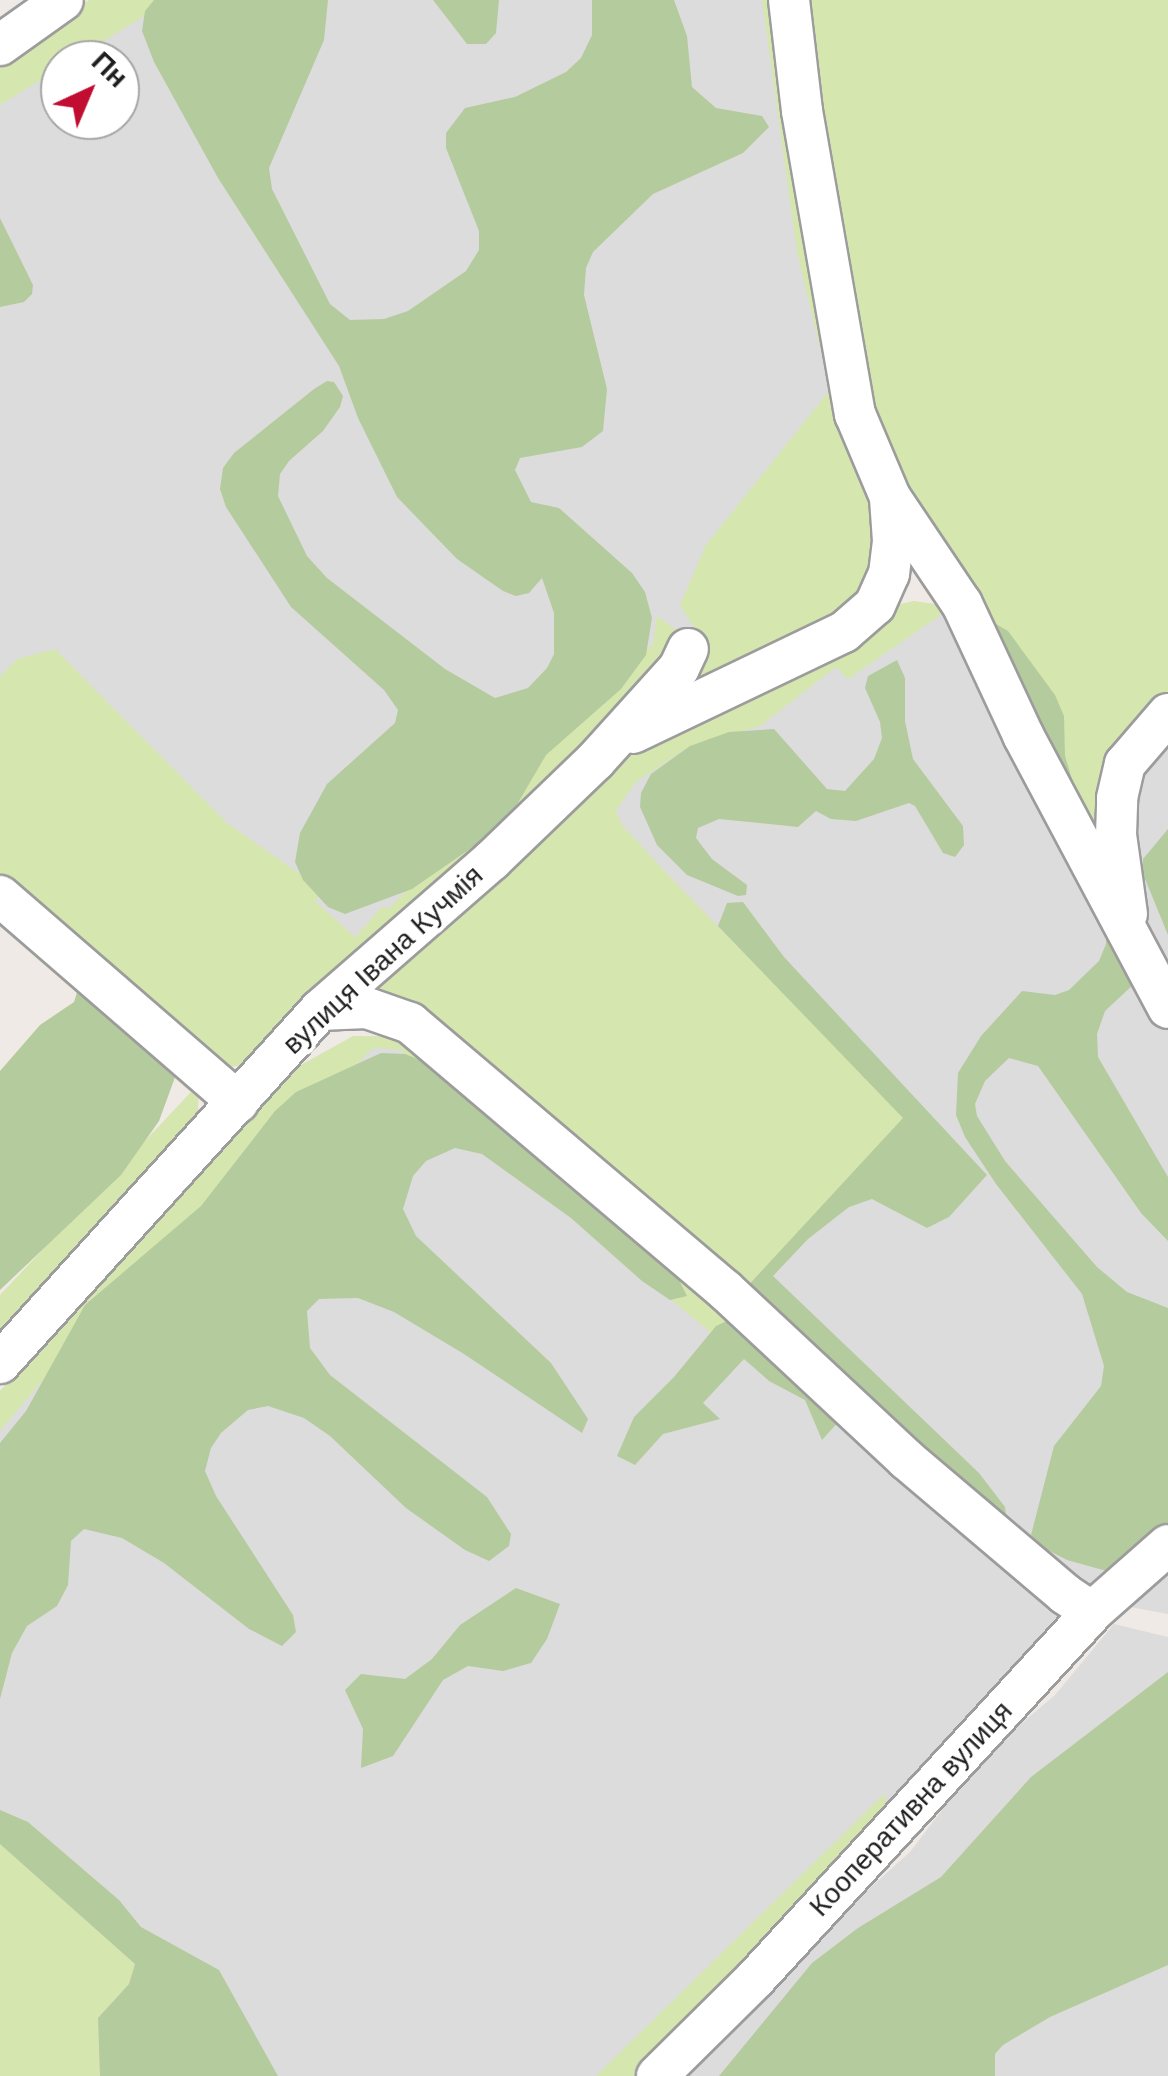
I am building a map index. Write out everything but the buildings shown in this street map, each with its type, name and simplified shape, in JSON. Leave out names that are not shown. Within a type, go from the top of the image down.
[{"type":"street","points":[[0,45],[63,0]]},
{"type":"street","points":[[789,0],[802,111],[854,414],[890,497],[962,604],[1023,735],[1168,1008]]},
{"type":"street","points":[[875,605],[889,574],[893,542],[890,497]]},
{"type":"street","points":[[611,744],[844,632],[875,605],[907,595],[962,604]]},
{"type":"street","name":"вулиця Івана Кучмія","points":[[0,1363],[320,1010],[492,860],[611,744],[679,668],[688,649]]},
{"type":"street","points":[[1130,938],[1116,835],[1117,798],[1125,764],[1168,714]]},
{"type":"street","points":[[0,896],[238,1102]]},
{"type":"street","points":[[320,1010],[368,1008],[410,1023],[725,1290],[906,1459],[1092,1612]]},
{"type":"street","name":"Кооперативна вулиця","points":[[657,2076],[756,1978],[1092,1612],[1168,1544]]},
{"type":"shaded area","points":[[89,0],[781,0],[840,386],[682,702],[369,953],[0,883],[0,65]]},
{"type":"shaded area","points":[[913,601],[934,604],[961,624],[1168,1024],[1168,1531],[1103,1592],[1080,1588],[362,985],[525,849]]},
{"type":"shaded area","points":[[1168,724],[1168,970],[1151,940],[1133,855],[1139,779]]},
{"type":"shaded area","points":[[353,1036],[409,1037],[1073,1625],[638,2076],[0,2076],[0,1391]]},
{"type":"shaded area","points":[[1168,1569],[1168,1614],[1130,1607],[1130,1602]]},
{"type":"shaded area","points":[[1114,1624],[1168,1637],[1168,2076],[674,2076],[775,1974],[910,1852],[958,1789],[1004,1738],[1055,1695]]},
{"type":"green space","points":[[89,0],[170,0],[105,40],[40,40],[40,80],[0,105],[0,65]]},
{"type":"green space","points":[[154,0],[328,0],[324,40],[269,168],[272,189],[330,304],[350,320],[384,319],[408,311],[466,271],[479,250],[479,231],[446,148],[446,133],[465,108],[515,97],[566,72],[581,58],[592,35],[592,0],[674,0],[687,36],[692,87],[716,108],[762,116],[769,127],[743,153],[653,194],[593,252],[586,268],[584,295],[607,389],[603,431],[582,447],[520,458],[515,470],[531,502],[559,508],[632,573],[645,592],[652,618],[646,655],[621,689],[546,755],[515,808],[477,844],[412,889],[345,914],[328,907],[303,880],[295,862],[300,833],[327,784],[395,723],[398,710],[384,690],[291,607],[226,507],[220,489],[223,468],[234,453],[314,389],[327,381],[334,382],[343,396],[340,407],[323,431],[289,461],[280,474],[278,496],[307,556],[327,578],[445,669],[495,698],[528,688],[547,668],[554,654],[554,613],[542,578],[529,593],[516,596],[503,591],[457,559],[397,497],[358,418],[339,366],[218,178],[154,62],[142,31],[145,11]]},
{"type":"green space","points":[[433,0],[499,0],[496,33],[486,44],[467,44]]},
{"type":"green space","points":[[762,0],[781,0],[878,502],[885,558],[843,620],[688,684],[699,635],[680,605],[706,545],[830,390],[797,252]]},
{"type":"green space","points":[[794,0],[1168,0],[1168,705],[1145,722],[1115,890],[874,425]]},
{"type":"green space","points":[[0,218],[33,285],[32,294],[24,302],[0,307]]},
{"type":"green space","points":[[913,601],[934,604],[945,612],[848,679],[836,667],[760,726],[690,746],[636,782],[616,810],[621,824],[673,880],[904,1118],[744,1290],[362,985],[599,774],[885,608]]},
{"type":"green space","points":[[657,616],[675,629],[677,643],[619,722],[249,1064],[224,1068],[0,883],[0,677],[17,659],[55,649],[227,823],[324,891],[315,901],[355,937],[383,906],[388,909],[653,644]]},
{"type":"green space","points":[[984,617],[1008,631],[1055,695],[1064,716],[1065,756],[1134,984],[1105,1011],[1097,1034],[1098,1057],[1168,1177],[1168,1241],[1141,1213],[1038,1066],[1009,1058],[985,1081],[975,1104],[977,1116],[1005,1161],[1097,1267],[1127,1292],[1168,1308],[1168,1537],[1110,1572],[1067,1560],[1042,1547],[1031,1535],[1054,1446],[1101,1386],[1104,1366],[1082,1294],[996,1184],[965,1137],[956,1115],[958,1073],[981,1036],[1022,991],[1055,995],[1069,990],[1099,961],[1106,944],[1106,932]]},
{"type":"green space","points":[[897,660],[905,678],[905,721],[913,759],[963,826],[964,845],[955,857],[943,853],[915,806],[909,803],[856,821],[831,819],[816,811],[798,827],[719,819],[698,828],[696,838],[712,859],[747,885],[746,895],[738,896],[687,875],[657,845],[640,807],[641,793],[651,774],[690,746],[729,732],[774,729],[827,789],[845,791],[874,759],[882,738],[880,722],[865,688],[868,676]]},
{"type":"green space","points":[[1168,829],[1168,935],[1143,874],[1143,859]]},
{"type":"green space","points":[[0,889],[178,1069],[159,1121],[121,1175],[0,1290],[0,1071],[40,1025],[74,1002],[78,989],[0,926]]},
{"type":"green space","points":[[743,902],[784,957],[987,1175],[949,1217],[927,1228],[872,1199],[849,1207],[808,1239],[773,1276],[979,1473],[1005,1507],[1008,1529],[744,1290],[903,1118],[718,926],[727,903]]},
{"type":"green space","points":[[0,926],[199,1083],[198,1110],[186,1138],[0,1340],[0,1295],[191,1092]]},
{"type":"green space","points":[[353,1036],[409,1037],[736,1317],[710,1332],[507,1163],[452,1098],[401,1050],[373,1048],[104,1320],[86,1329],[0,1431],[0,1391],[292,1070]]},
{"type":"green space","points":[[381,1053],[405,1054],[445,1070],[639,1238],[679,1280],[687,1296],[670,1300],[642,1281],[571,1218],[482,1154],[455,1148],[426,1161],[413,1176],[403,1209],[416,1236],[551,1363],[588,1419],[582,1433],[464,1354],[394,1312],[358,1298],[319,1299],[307,1311],[310,1348],[330,1375],[487,1497],[511,1534],[509,1546],[489,1561],[465,1550],[406,1508],[330,1436],[304,1418],[268,1406],[248,1410],[221,1433],[211,1448],[205,1471],[216,1496],[293,1615],[296,1632],[282,1646],[249,1629],[164,1563],[122,1538],[84,1529],[71,1541],[68,1585],[57,1606],[27,1626],[12,1653],[0,1699],[0,1443],[26,1411],[85,1305],[201,1206],[275,1111],[296,1092]]},
{"type":"green space","points":[[736,1317],[842,1418],[822,1440],[805,1400],[769,1381],[744,1359],[703,1403],[720,1419],[663,1434],[635,1465],[617,1456],[634,1417],[716,1326]]},
{"type":"green space","points":[[516,1588],[560,1604],[547,1639],[531,1663],[503,1671],[468,1666],[443,1680],[393,1756],[361,1768],[363,1729],[345,1690],[361,1674],[405,1679],[432,1659],[460,1625]]},
{"type":"green space","points":[[1168,1672],[1168,1965],[1050,2017],[1003,2045],[995,2054],[995,2076],[719,2076],[812,1963],[858,1928],[941,1877],[1031,1777]]},
{"type":"green space","points":[[885,1793],[886,1815],[638,2076],[596,2076]]},
{"type":"green space","points":[[0,1810],[28,1822],[119,1900],[141,1927],[219,1970],[278,2076],[100,2076],[98,2018],[129,1984],[135,1964],[0,1844]]},
{"type":"green space","points":[[0,1844],[135,1964],[129,1984],[98,2018],[100,2076],[0,2076]]}]
